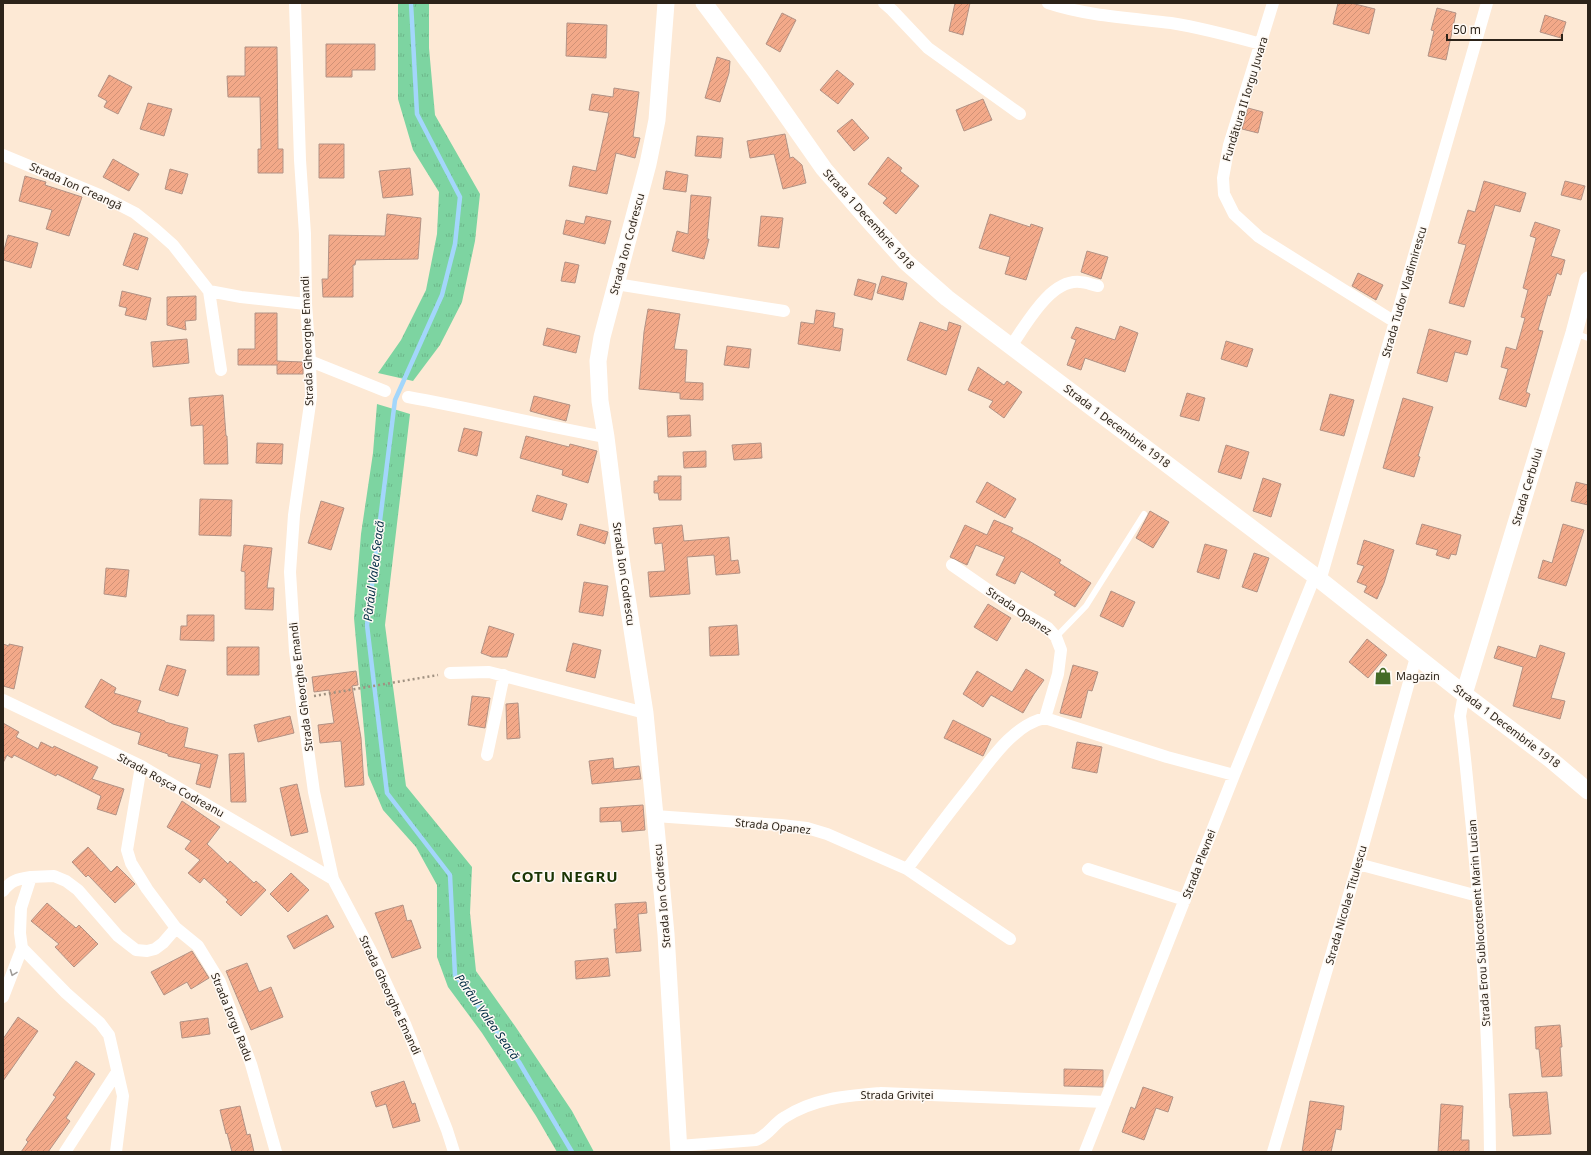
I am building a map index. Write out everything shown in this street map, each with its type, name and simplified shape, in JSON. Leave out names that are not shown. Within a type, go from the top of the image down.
[{"type":"main road","name":"Strada Ion Codrescu","points":[[666,3],[657,120],[648,164],[602,337],[598,361],[600,401],[622,565],[645,713],[666,934],[679,1149]]},
{"type":"main road","name":"Strada 1 Decembrie 1918","points":[[704,3],[758,75],[824,169],[906,262],[947,298],[1318,579],[1416,657],[1550,759],[1588,791]]},
{"type":"main road","name":"Strada Cerbului","points":[[1464,694],[1581,335],[1588,280]]},
{"type":"street","name":"Strada Gheorghe Emandi","points":[[295,3],[300,160],[305,234],[306,304],[311,397],[294,515],[290,572],[295,651],[301,699],[314,792],[334,879],[371,951],[405,1024],[454,1152]]},
{"type":"street","points":[[1048,3],[1079,12],[1174,24],[1261,44]]},
{"type":"street","name":"Fundătura II Iorgu Juvara","points":[[1273,3],[1229,145],[1223,178],[1224,194],[1234,214],[1259,237],[1395,322]]},
{"type":"street","name":"Strada Tudor Vladimirescu","points":[[1318,579],[1395,322],[1487,3]]},
{"type":"street","points":[[893,5],[928,48],[1020,114]]},
{"type":"street","name":"Strada Ion Creangă","points":[[3,155],[102,196],[135,213],[173,245],[209,292]]},
{"type":"street","points":[[1011,346],[1047,296],[1056,289],[1064,284],[1079,281],[1098,286]]},
{"type":"street","points":[[616,284],[784,311]]},
{"type":"street","points":[[221,370],[209,292],[306,304]]},
{"type":"street","points":[[310,361],[385,391]]},
{"type":"street","points":[[408,397],[606,437]]},
{"type":"street","name":"Strada Opanez","points":[[952,565],[1011,606],[1048,628],[1056,637],[1061,650],[1058,674],[1045,718]]},
{"type":"street","name":"Strada Plevnei","points":[[1085,1152],[1234,775],[1318,579]]},
{"type":"street","name":"Strada Nicolae Titulescu","points":[[1273,1152],[1358,864],[1416,657]]},
{"type":"street","points":[[450,673],[489,672],[504,675],[645,713]]},
{"type":"street","points":[[487,754],[504,675]]},
{"type":"street","name":"Strada Erou Sublocotenent Marin Lucian","points":[[1464,694],[1460,716],[1478,896],[1488,1046],[1490,1152]]},
{"type":"street","name":"Strada Roșca Codreanu","points":[[3,700],[141,766],[334,879]]},
{"type":"street","points":[[907,869],[999,749],[1035,720],[1045,718],[1167,758],[1234,775]]},
{"type":"street","name":"Strada Iorgu Radu","points":[[141,766],[128,850],[131,863],[147,889],[176,928],[198,946],[220,982],[251,1064],[276,1152]]},
{"type":"street","name":"Strada Opanez","points":[[655,816],[807,828],[827,834],[907,869],[1010,939]]},
{"type":"street","points":[[1358,864],[1478,896]]},
{"type":"street","points":[[1088,869],[1185,900]]},
{"type":"street","points":[[3,891],[8,884],[16,879],[54,876],[66,881],[78,890],[118,936],[136,950],[147,951],[155,949],[163,943],[176,928]]},
{"type":"street","points":[[3,997],[22,948],[20,933],[21,908],[31,877]]},
{"type":"street","points":[[22,948],[66,993],[100,1023],[109,1035],[123,1096],[116,1152]]},
{"type":"street","points":[[65,1152],[117,1072]]},
{"type":"street","name":"Strada Griviței","points":[[679,1149],[756,1140],[766,1136],[783,1118],[800,1108],[816,1102],[844,1097],[881,1093],[1104,1102]]},
{"type":"lane","points":[[1056,637],[1086,606],[1144,514]]},
{"type":"path","points":[[301,699],[383,683],[450,673]]},
{"type":"green space","points":[[398,3],[429,3],[429,48],[435,115],[480,194],[475,241],[462,302],[440,345],[413,381],[378,373],[401,340],[426,290],[437,234],[439,192],[413,150],[398,99]]},
{"type":"green space","points":[[377,404],[410,414],[385,625],[406,786],[472,867],[470,913],[476,971],[572,1111],[594,1152],[557,1152],[536,1116],[482,1033],[448,987],[437,957],[437,885],[416,847],[383,810],[368,775],[354,618],[361,534],[373,453]]},
{"type":"building","points":[[955,3],[970,3],[963,35],[949,31]]},
{"type":"building","points":[[1338,3],[1351,3],[1375,9],[1369,34],[1333,24]]},
{"type":"building","points":[[1437,8],[1456,13],[1446,60],[1428,56],[1434,31],[1431,30]]},
{"type":"building","points":[[782,13],[796,20],[780,52],[766,44]]},
{"type":"building","points":[[1545,15],[1566,22],[1561,38],[1540,32]]},
{"type":"building","points":[[567,23],[607,25],[606,58],[566,56]]},
{"type":"building","points":[[326,44],[375,44],[375,70],[352,70],[352,77],[326,77]]},
{"type":"building","points":[[245,47],[277,47],[278,149],[283,149],[283,173],[258,173],[258,149],[261,149],[260,97],[228,97],[227,76],[245,76]]},
{"type":"building","points":[[717,57],[730,61],[729,73],[720,102],[705,98]]},
{"type":"building","points":[[837,70],[854,84],[838,104],[820,90]]},
{"type":"building","points":[[109,75],[132,87],[118,114],[104,107],[107,101],[98,96]]},
{"type":"building","points":[[614,88],[639,92],[633,137],[640,138],[635,158],[616,153],[607,194],[569,186],[573,166],[596,171],[609,113],[589,110],[592,94],[613,97]]},
{"type":"building","points":[[983,99],[992,120],[964,131],[956,110]]},
{"type":"building","points":[[148,103],[172,109],[164,136],[140,129]]},
{"type":"building","points":[[1248,108],[1263,112],[1258,133],[1242,129]]},
{"type":"building","points":[[852,119],[869,138],[854,151],[837,131]]},
{"type":"building","points":[[785,134],[790,158],[793,157],[802,165],[806,183],[783,189],[774,154],[750,158],[747,141]]},
{"type":"building","points":[[697,136],[723,138],[721,158],[695,156]]},
{"type":"building","points":[[319,144],[344,144],[344,178],[319,178]]},
{"type":"building","points":[[888,157],[902,168],[900,171],[919,186],[896,214],[883,203],[887,198],[868,184]]},
{"type":"building","points":[[113,159],[139,174],[129,191],[103,177]]},
{"type":"building","points":[[410,168],[413,195],[383,198],[379,171]]},
{"type":"building","points":[[170,169],[188,174],[182,194],[165,189]]},
{"type":"building","points":[[666,171],[688,175],[686,192],[663,189]]},
{"type":"building","points":[[25,176],[46,182],[45,185],[82,197],[69,236],[46,229],[52,210],[19,201]]},
{"type":"building","points":[[1484,181],[1526,193],[1520,212],[1495,205],[1464,307],[1449,303],[1466,245],[1458,243],[1468,210],[1475,212]]},
{"type":"building","points":[[1565,181],[1585,186],[1581,200],[1561,195]]},
{"type":"building","points":[[691,195],[711,197],[707,239],[709,239],[704,259],[672,251],[677,231],[688,234]]},
{"type":"building","points":[[387,214],[421,218],[418,259],[356,260],[355,265],[353,265],[353,297],[323,297],[322,279],[328,279],[329,235],[385,236]]},
{"type":"building","points":[[990,214],[1030,227],[1031,224],[1043,228],[1026,280],[1005,274],[1010,257],[979,248]]},
{"type":"building","points":[[586,216],[611,221],[605,244],[563,234],[566,220],[584,224]]},
{"type":"building","points":[[761,216],[783,218],[779,248],[758,246]]},
{"type":"building","points":[[1535,222],[1560,230],[1551,256],[1565,260],[1561,275],[1557,273],[1550,296],[1548,295],[1538,330],[1543,331],[1526,392],[1530,394],[1526,407],[1499,399],[1508,369],[1501,367],[1506,347],[1516,350],[1525,318],[1521,317],[1528,290],[1523,288],[1536,238],[1530,236]]},
{"type":"building","points":[[134,233],[148,238],[138,270],[123,265]]},
{"type":"building","points":[[8,235],[38,243],[31,268],[3,260]]},
{"type":"building","points":[[1087,251],[1108,257],[1101,279],[1081,272]]},
{"type":"building","points":[[565,262],[579,265],[575,283],[561,281]]},
{"type":"building","points":[[1358,273],[1383,285],[1376,300],[1352,286]]},
{"type":"building","points":[[882,276],[907,283],[903,300],[877,293]]},
{"type":"building","points":[[858,279],[876,284],[872,300],[854,295]]},
{"type":"building","points":[[122,291],[151,298],[146,320],[125,315],[127,308],[119,306]]},
{"type":"building","points":[[196,296],[196,320],[185,321],[186,330],[167,325],[167,297]]},
{"type":"building","points":[[648,309],[680,314],[674,349],[687,350],[685,382],[703,383],[703,400],[680,399],[680,393],[639,389],[644,332]]},
{"type":"building","points":[[816,310],[835,313],[833,327],[843,329],[840,351],[798,344],[801,322],[814,324]]},
{"type":"building","points":[[255,313],[277,313],[277,361],[303,362],[303,374],[277,374],[277,365],[238,365],[238,349],[255,349]]},
{"type":"building","points":[[920,322],[947,331],[949,322],[961,326],[946,375],[907,360]]},
{"type":"building","points":[[1120,326],[1138,333],[1125,372],[1085,358],[1081,370],[1067,365],[1076,340],[1071,338],[1076,327],[1115,340]]},
{"type":"building","points":[[547,328],[580,336],[576,353],[543,345]]},
{"type":"building","points":[[1429,329],[1471,341],[1467,355],[1455,352],[1447,382],[1417,373]]},
{"type":"building","points":[[187,339],[189,363],[153,367],[151,342]]},
{"type":"building","points":[[1226,341],[1253,349],[1247,367],[1221,359]]},
{"type":"building","points":[[727,346],[751,349],[749,368],[724,365]]},
{"type":"building","points":[[978,367],[1004,385],[1007,381],[1022,392],[1004,418],[989,407],[993,401],[968,390]]},
{"type":"building","points":[[1187,393],[1205,398],[1199,421],[1180,416]]},
{"type":"building","points":[[1330,394],[1354,400],[1344,436],[1320,430]]},
{"type":"building","points":[[223,395],[228,464],[204,464],[203,425],[191,426],[189,398]]},
{"type":"building","points":[[534,396],[570,405],[566,421],[530,411]]},
{"type":"building","points":[[1403,398],[1433,407],[1418,456],[1420,457],[1414,477],[1383,468]]},
{"type":"building","points":[[690,415],[691,436],[668,437],[667,416]]},
{"type":"building","points":[[464,428],[482,432],[477,456],[458,451]]},
{"type":"building","points":[[526,436],[569,447],[570,444],[597,451],[588,483],[562,475],[563,470],[520,458]]},
{"type":"building","points":[[257,443],[283,444],[282,464],[256,463]]},
{"type":"building","points":[[761,443],[762,458],[734,460],[732,445]]},
{"type":"building","points":[[1226,445],[1249,452],[1241,479],[1218,472]]},
{"type":"building","points":[[706,451],[706,467],[684,468],[683,452]]},
{"type":"building","points":[[658,476],[681,476],[681,500],[659,500],[658,493],[654,493],[654,481],[658,481]]},
{"type":"building","points":[[1263,478],[1281,484],[1271,517],[1253,511]]},
{"type":"building","points":[[987,482],[1016,499],[1005,518],[976,502]]},
{"type":"building","points":[[1576,482],[1588,485],[1588,505],[1571,501]]},
{"type":"building","points":[[537,495],[567,504],[562,520],[532,511]]},
{"type":"building","points":[[200,499],[232,500],[231,536],[199,535]]},
{"type":"building","points":[[321,501],[344,508],[331,550],[308,543]]},
{"type":"building","points":[[1150,511],[1169,522],[1153,548],[1136,538]]},
{"type":"building","points":[[994,520],[1013,528],[1011,532],[1061,560],[1059,563],[1091,583],[1075,607],[1054,595],[1056,592],[1021,571],[1015,584],[996,575],[1005,557],[976,545],[967,565],[950,557],[965,525],[987,535]]},
{"type":"building","points":[[580,524],[608,532],[605,544],[577,535]]},
{"type":"building","points":[[1422,524],[1461,535],[1456,555],[1451,554],[1449,559],[1436,555],[1438,550],[1416,544]]},
{"type":"building","points":[[1563,524],[1584,530],[1566,586],[1538,578],[1543,560],[1552,563]]},
{"type":"building","points":[[682,525],[684,541],[729,537],[731,561],[738,560],[740,573],[716,575],[714,555],[687,557],[690,594],[650,597],[648,572],[665,571],[662,543],[655,544],[653,528]]},
{"type":"building","points":[[1364,540],[1394,550],[1384,583],[1377,599],[1364,592],[1367,586],[1357,582],[1364,566],[1357,564]]},
{"type":"building","points":[[1205,544],[1227,550],[1219,579],[1197,572]]},
{"type":"building","points":[[244,545],[272,548],[267,588],[274,588],[273,610],[245,609],[245,572],[241,571]]},
{"type":"building","points":[[1254,553],[1269,558],[1257,592],[1242,587]]},
{"type":"building","points":[[106,568],[129,570],[126,597],[104,594]]},
{"type":"building","points":[[584,582],[608,586],[603,616],[579,612]]},
{"type":"building","points":[[1111,591],[1135,602],[1123,627],[1100,616]]},
{"type":"building","points":[[988,604],[1011,618],[997,641],[974,627]]},
{"type":"building","points":[[187,615],[214,615],[214,641],[180,640],[181,626],[187,626]]},
{"type":"building","points":[[737,625],[739,655],[710,656],[709,627]]},
{"type":"building","points":[[489,626],[514,634],[507,657],[492,657],[481,653]]},
{"type":"building","points":[[1367,639],[1387,655],[1368,678],[1349,662]]},
{"type":"building","points":[[573,643],[601,650],[595,678],[566,671]]},
{"type":"building","points":[[3,644],[23,647],[14,689],[3,686]]},
{"type":"building","points":[[1540,645],[1565,653],[1551,698],[1565,701],[1560,719],[1513,706],[1523,667],[1494,658],[1498,646],[1536,658]]},
{"type":"building","points":[[227,647],[259,647],[259,675],[227,675]]},
{"type":"building","points":[[167,665],[186,670],[178,696],[159,690]]},
{"type":"building","points":[[1073,665],[1098,672],[1092,691],[1088,690],[1081,718],[1060,713]]},
{"type":"building","points":[[1026,669],[1044,680],[1023,713],[991,695],[983,707],[963,694],[977,671],[1012,692]]},
{"type":"building","points":[[356,671],[358,685],[352,686],[361,738],[364,785],[345,787],[341,741],[320,743],[318,725],[334,723],[329,690],[314,692],[312,677]]},
{"type":"building","points":[[101,679],[116,688],[114,693],[141,701],[137,712],[188,728],[184,747],[218,755],[210,788],[196,784],[201,764],[168,756],[168,754],[138,744],[141,733],[113,724],[85,707]]},
{"type":"building","points":[[472,696],[490,698],[485,728],[468,725]]},
{"type":"building","points":[[518,703],[520,738],[507,739],[506,704]]},
{"type":"building","points":[[290,716],[294,733],[258,742],[254,725]]},
{"type":"building","points":[[953,720],[991,739],[983,756],[944,738]]},
{"type":"building","points":[[3,723],[19,732],[16,737],[38,749],[41,742],[53,748],[54,746],[98,767],[92,779],[124,789],[116,815],[97,809],[101,796],[57,774],[56,776],[14,755],[12,758],[7,755],[3,763]]},
{"type":"building","points":[[1077,742],[1102,747],[1097,773],[1072,768]]},
{"type":"building","points":[[244,753],[246,802],[231,802],[229,754]]},
{"type":"building","points":[[613,758],[614,769],[639,766],[641,779],[592,784],[589,761]]},
{"type":"building","points":[[297,784],[308,832],[291,836],[280,788]]},
{"type":"building","points":[[182,801],[220,827],[207,844],[228,864],[230,861],[254,883],[256,881],[266,890],[241,916],[226,902],[228,900],[204,878],[200,883],[188,873],[200,860],[185,849],[191,841],[167,827]]},
{"type":"building","points":[[643,805],[645,830],[622,832],[621,821],[600,822],[600,808]]},
{"type":"building","points":[[88,847],[111,872],[117,866],[135,884],[115,903],[88,875],[86,877],[72,862]]},
{"type":"building","points":[[291,873],[309,890],[288,912],[270,894]]},
{"type":"building","points":[[646,902],[647,913],[638,914],[641,951],[616,953],[614,929],[617,929],[615,904]]},
{"type":"building","points":[[47,903],[76,928],[79,925],[98,944],[74,967],[55,947],[59,944],[31,921]]},
{"type":"building","points":[[403,905],[407,921],[411,920],[421,948],[392,958],[375,913]]},
{"type":"building","points":[[327,915],[334,927],[294,949],[287,936]]},
{"type":"building","points":[[192,951],[209,978],[191,989],[187,982],[164,995],[151,972]]},
{"type":"building","points":[[608,958],[610,976],[576,979],[575,961]]},
{"type":"building","points":[[247,963],[259,992],[271,987],[283,1017],[251,1030],[226,971]]},
{"type":"building","points":[[18,1017],[38,1031],[3,1081],[3,1039]]},
{"type":"building","points":[[208,1018],[210,1034],[182,1038],[180,1022]]},
{"type":"building","points":[[1560,1025],[1562,1076],[1542,1077],[1539,1049],[1536,1049],[1535,1027]]},
{"type":"building","points":[[76,1061],[95,1074],[66,1118],[70,1121],[48,1152],[21,1152],[28,1142],[26,1140],[56,1097],[53,1095]]},
{"type":"building","points":[[1064,1069],[1103,1070],[1103,1087],[1064,1086]]},
{"type":"building","points":[[404,1081],[412,1104],[415,1103],[420,1121],[393,1128],[386,1104],[376,1107],[371,1092]]},
{"type":"building","points":[[1143,1087],[1173,1097],[1168,1112],[1156,1108],[1144,1140],[1122,1132],[1131,1107],[1135,1109]]},
{"type":"building","points":[[1547,1092],[1551,1134],[1513,1136],[1509,1094]]},
{"type":"building","points":[[1310,1101],[1344,1106],[1341,1130],[1336,1129],[1331,1152],[1302,1152]]},
{"type":"building","points":[[1441,1104],[1463,1106],[1461,1140],[1469,1140],[1469,1152],[1438,1152]]},
{"type":"building","points":[[240,1106],[247,1135],[250,1134],[254,1152],[232,1152],[227,1133],[226,1134],[220,1110]]},
{"type":"waterway","name":"Pârâul Valea Seacă","points":[[411,3],[417,114],[460,197],[455,244],[442,295],[395,400],[367,625],[387,793],[450,875],[455,975],[519,1062],[572,1152]]},
{"type":"place","name":"Magazin","points":[[1383,676]]},
{"type":"district","name":"COTU NEGRU","points":[[565,877]]}]
